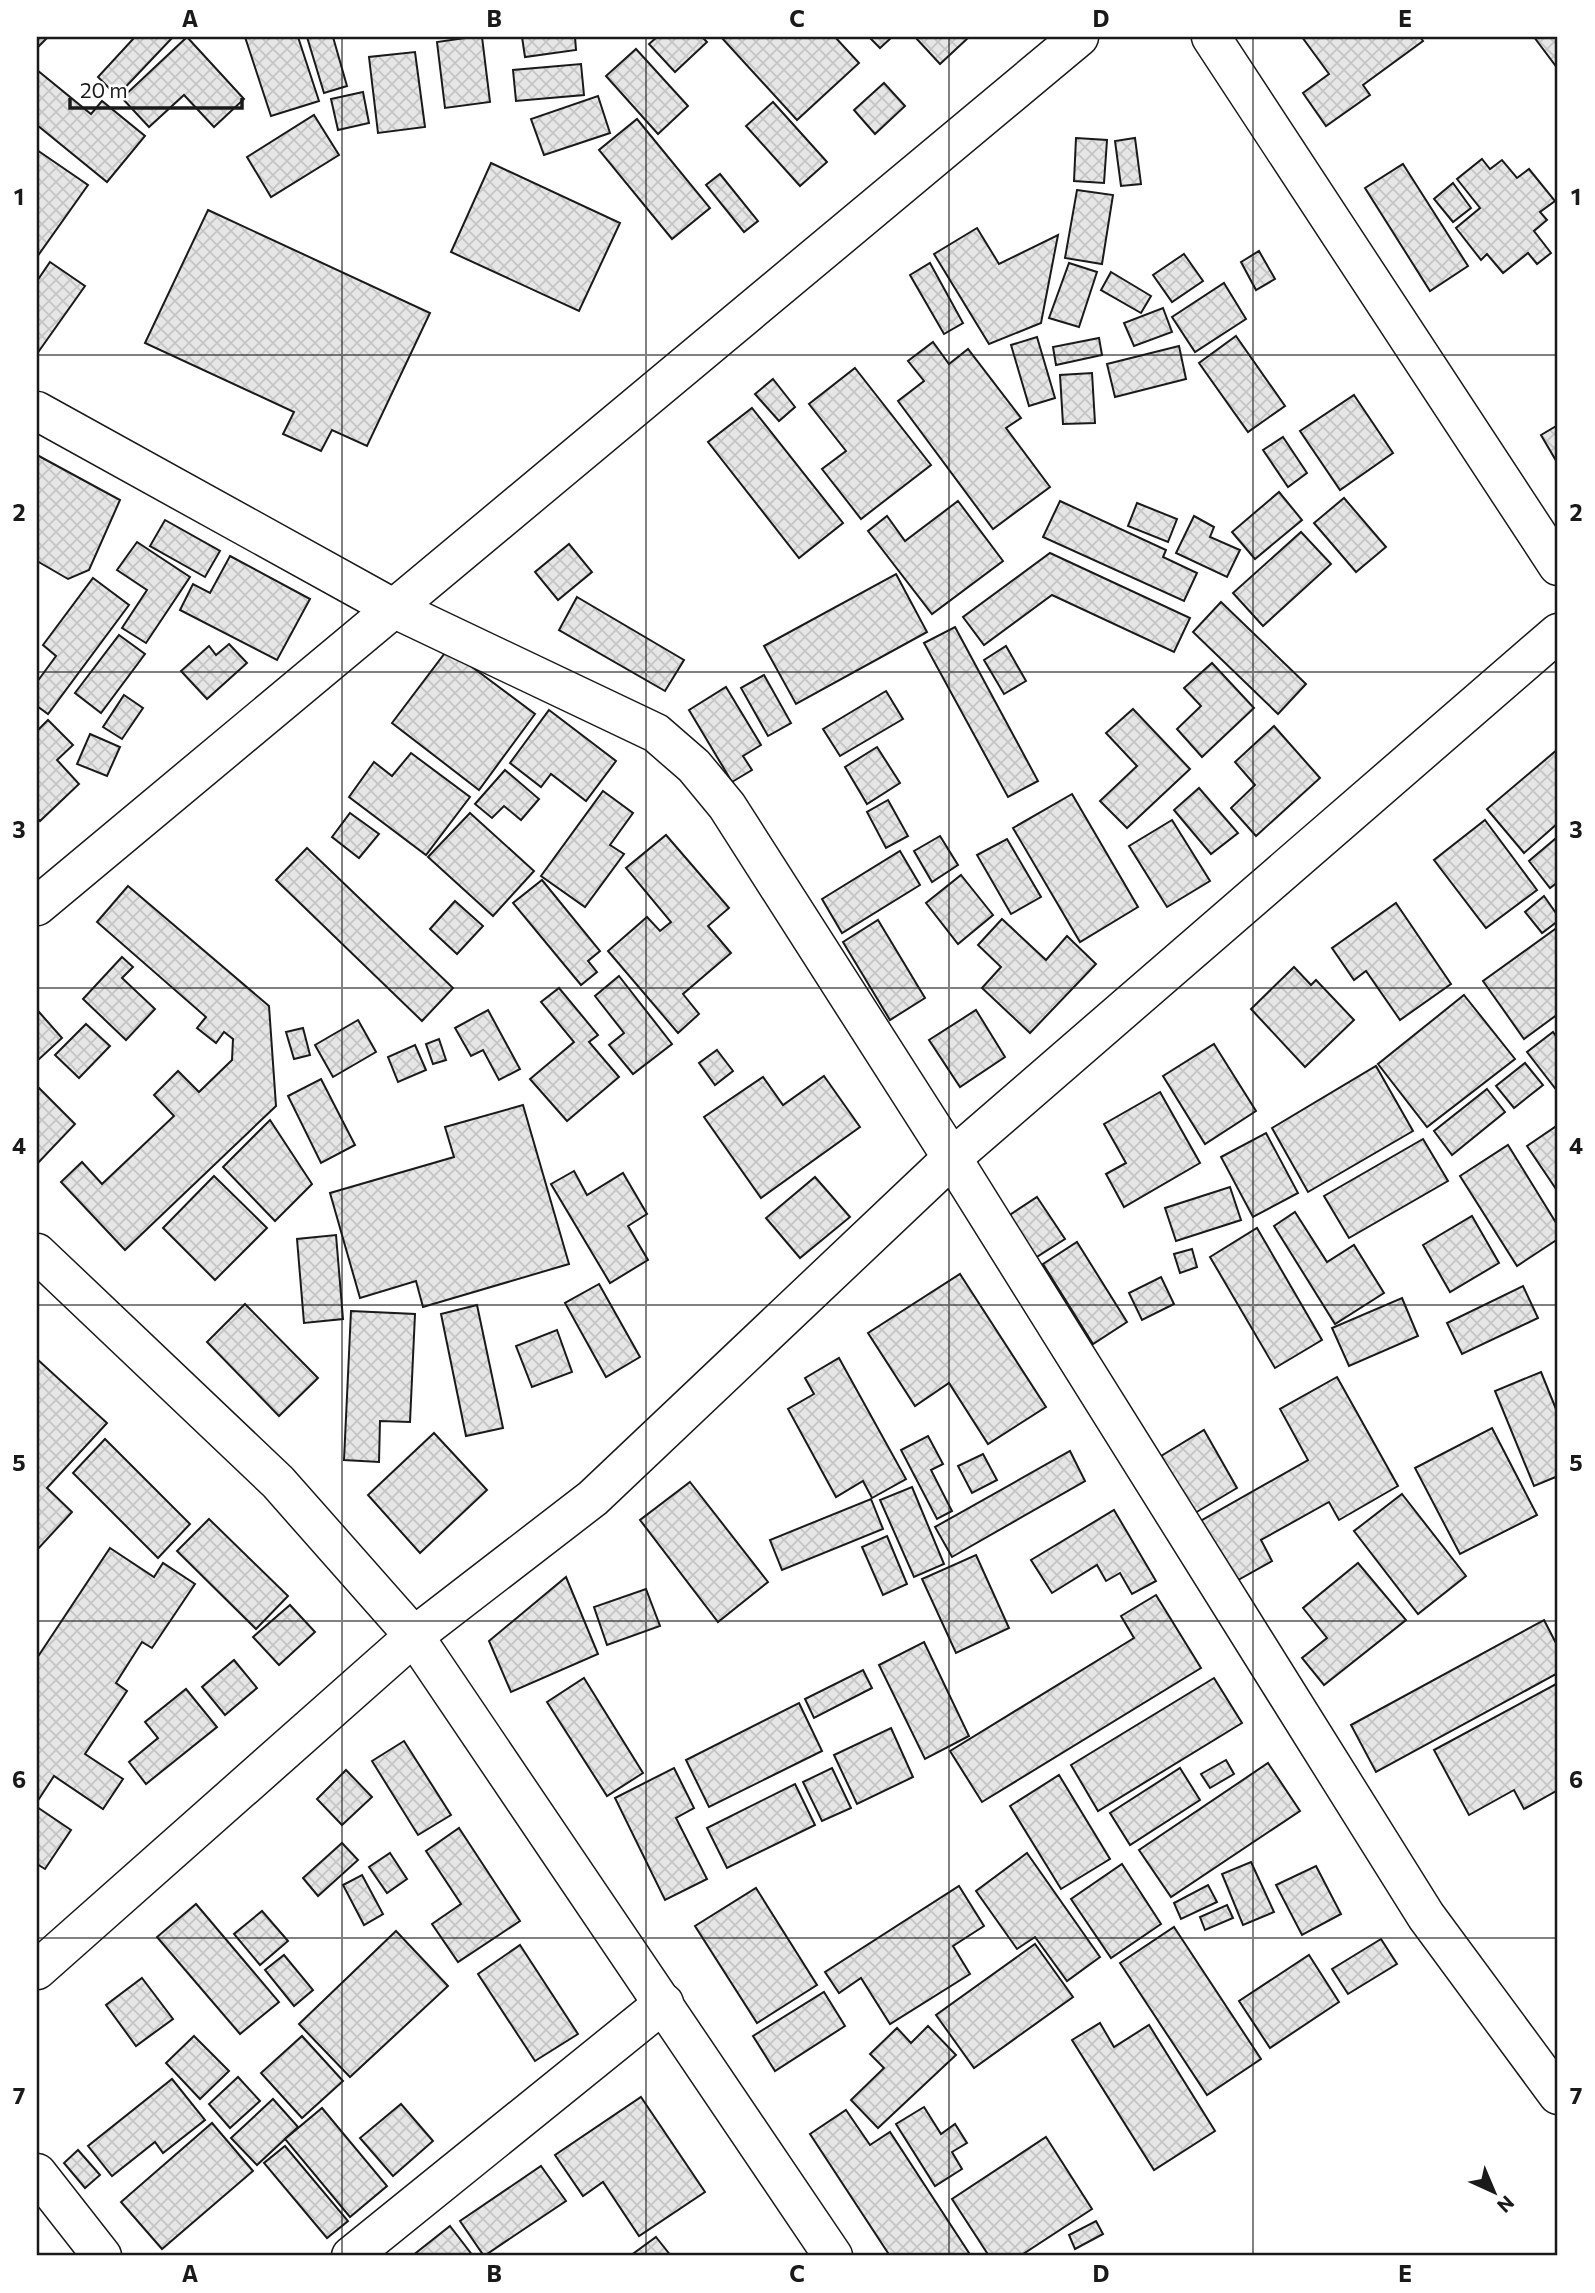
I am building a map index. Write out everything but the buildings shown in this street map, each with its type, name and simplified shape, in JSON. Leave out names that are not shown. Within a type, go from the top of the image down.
[{"type":"street","points":[[37,906],[1079,37]]},
{"type":"street","points":[[1211,37],[1558,566]]},
{"type":"street","points":[[37,411],[393,608],[656,733],[694,766],[727,806],[1426,1916],[1558,2095]]},
{"type":"street","points":[[37,1970],[414,1636],[593,1498],[951,1158],[1558,633]]},
{"type":"street","points":[[37,1253],[278,1482],[414,1636],[833,2256]]},
{"type":"street","points":[[351,2256],[664,2003]]},
{"type":"street","points":[[37,2173],[102,2256]]}]
